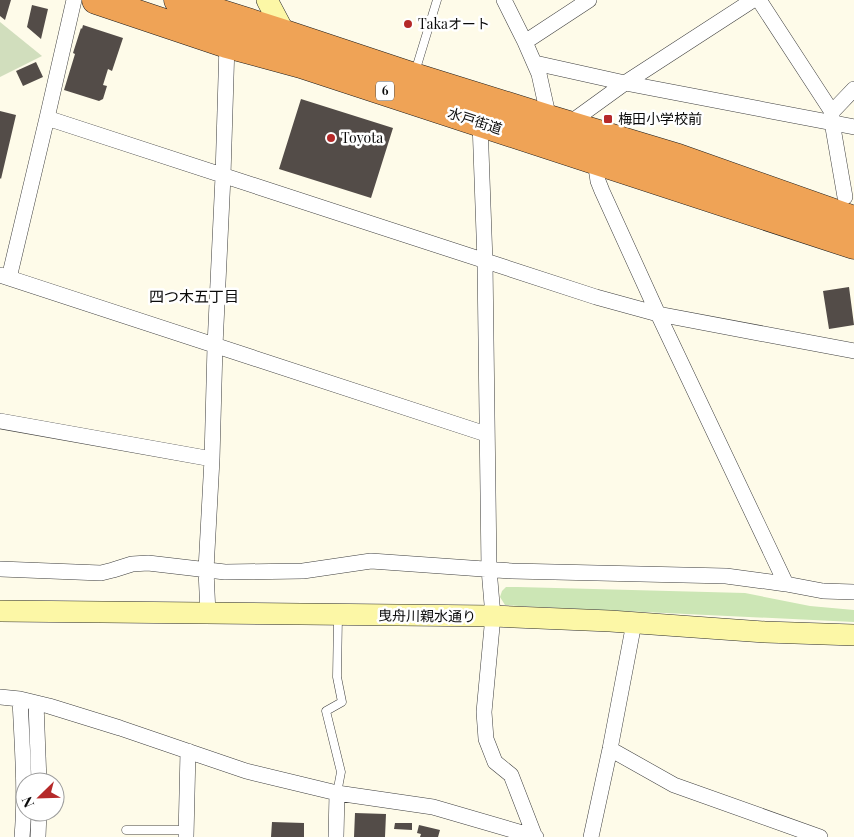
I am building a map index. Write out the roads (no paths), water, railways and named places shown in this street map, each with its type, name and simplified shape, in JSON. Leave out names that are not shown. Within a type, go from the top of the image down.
[{"type":"highway","name":"水戸街道","points":[[96,0],[245,40]]},
{"type":"highway","name":"水戸街道","points":[[178,0],[245,40],[301,64],[672,187],[745,222],[850,227]]},
{"type":"highway","name":"水戸街道","points":[[285,34],[558,122],[678,158],[760,174],[850,227]]},
{"type":"highway","points":[[245,40],[285,34],[301,64]]},
{"type":"street","points":[[74,0],[48,118],[4,277],[486,434]]},
{"type":"street","points":[[267,0],[285,34]]},
{"type":"street","points":[[504,0],[535,63],[558,122],[626,83],[752,0]]},
{"type":"street","points":[[525,42],[590,0]]},
{"type":"street","points":[[758,0],[832,117],[850,227]]},
{"type":"street","points":[[208,614],[206,570],[223,176],[245,40]]},
{"type":"street","points":[[535,63],[626,83],[832,117],[854,127]]},
{"type":"street","points":[[832,117],[854,89]]},
{"type":"street","points":[[48,118],[596,297],[658,314],[854,351]]},
{"type":"street","points":[[480,122],[485,262],[489,569],[493,616],[484,712],[486,739],[495,762],[511,775],[536,837]]},
{"type":"street","points":[[595,160],[598,182],[658,314],[786,584]]},
{"type":"street","points":[[0,420],[212,459]]},
{"type":"street","points":[[0,569],[101,572],[132,564],[148,563],[225,572],[302,571],[370,561],[489,569],[726,576],[823,591],[854,592]]},
{"type":"street","name":"曳舟川親水通り","points":[[0,611],[493,616],[766,632],[854,635]]},
{"type":"street","points":[[591,837],[634,623]]},
{"type":"street","points":[[0,697],[36,703],[120,728],[246,772],[337,793],[433,807],[536,837]]},
{"type":"street","points":[[20,699],[24,810],[22,837]]},
{"type":"street","points":[[36,703],[39,772]]},
{"type":"street","points":[[610,749],[674,785],[820,837]]},
{"type":"street","points":[[186,834],[188,751]]},
{"type":"street","points":[[336,837],[337,793]]},
{"type":"street","points":[[38,837],[39,822]]},
{"type":"lane","points":[[414,76],[437,0]]},
{"type":"lane","points":[[337,793],[341,772],[326,710],[342,702],[337,677],[338,614]]},
{"type":"lane","points":[[126,830],[186,834]]},
{"type":"place","name":"Takaオート","points":[[408,24]]},
{"type":"place","name":"梅田小学校前","points":[[608,119]]},
{"type":"place","name":"Toyota","points":[[331,138]]},
{"type":"district","name":"四つ木五丁目","points":[[194,297]]}]
